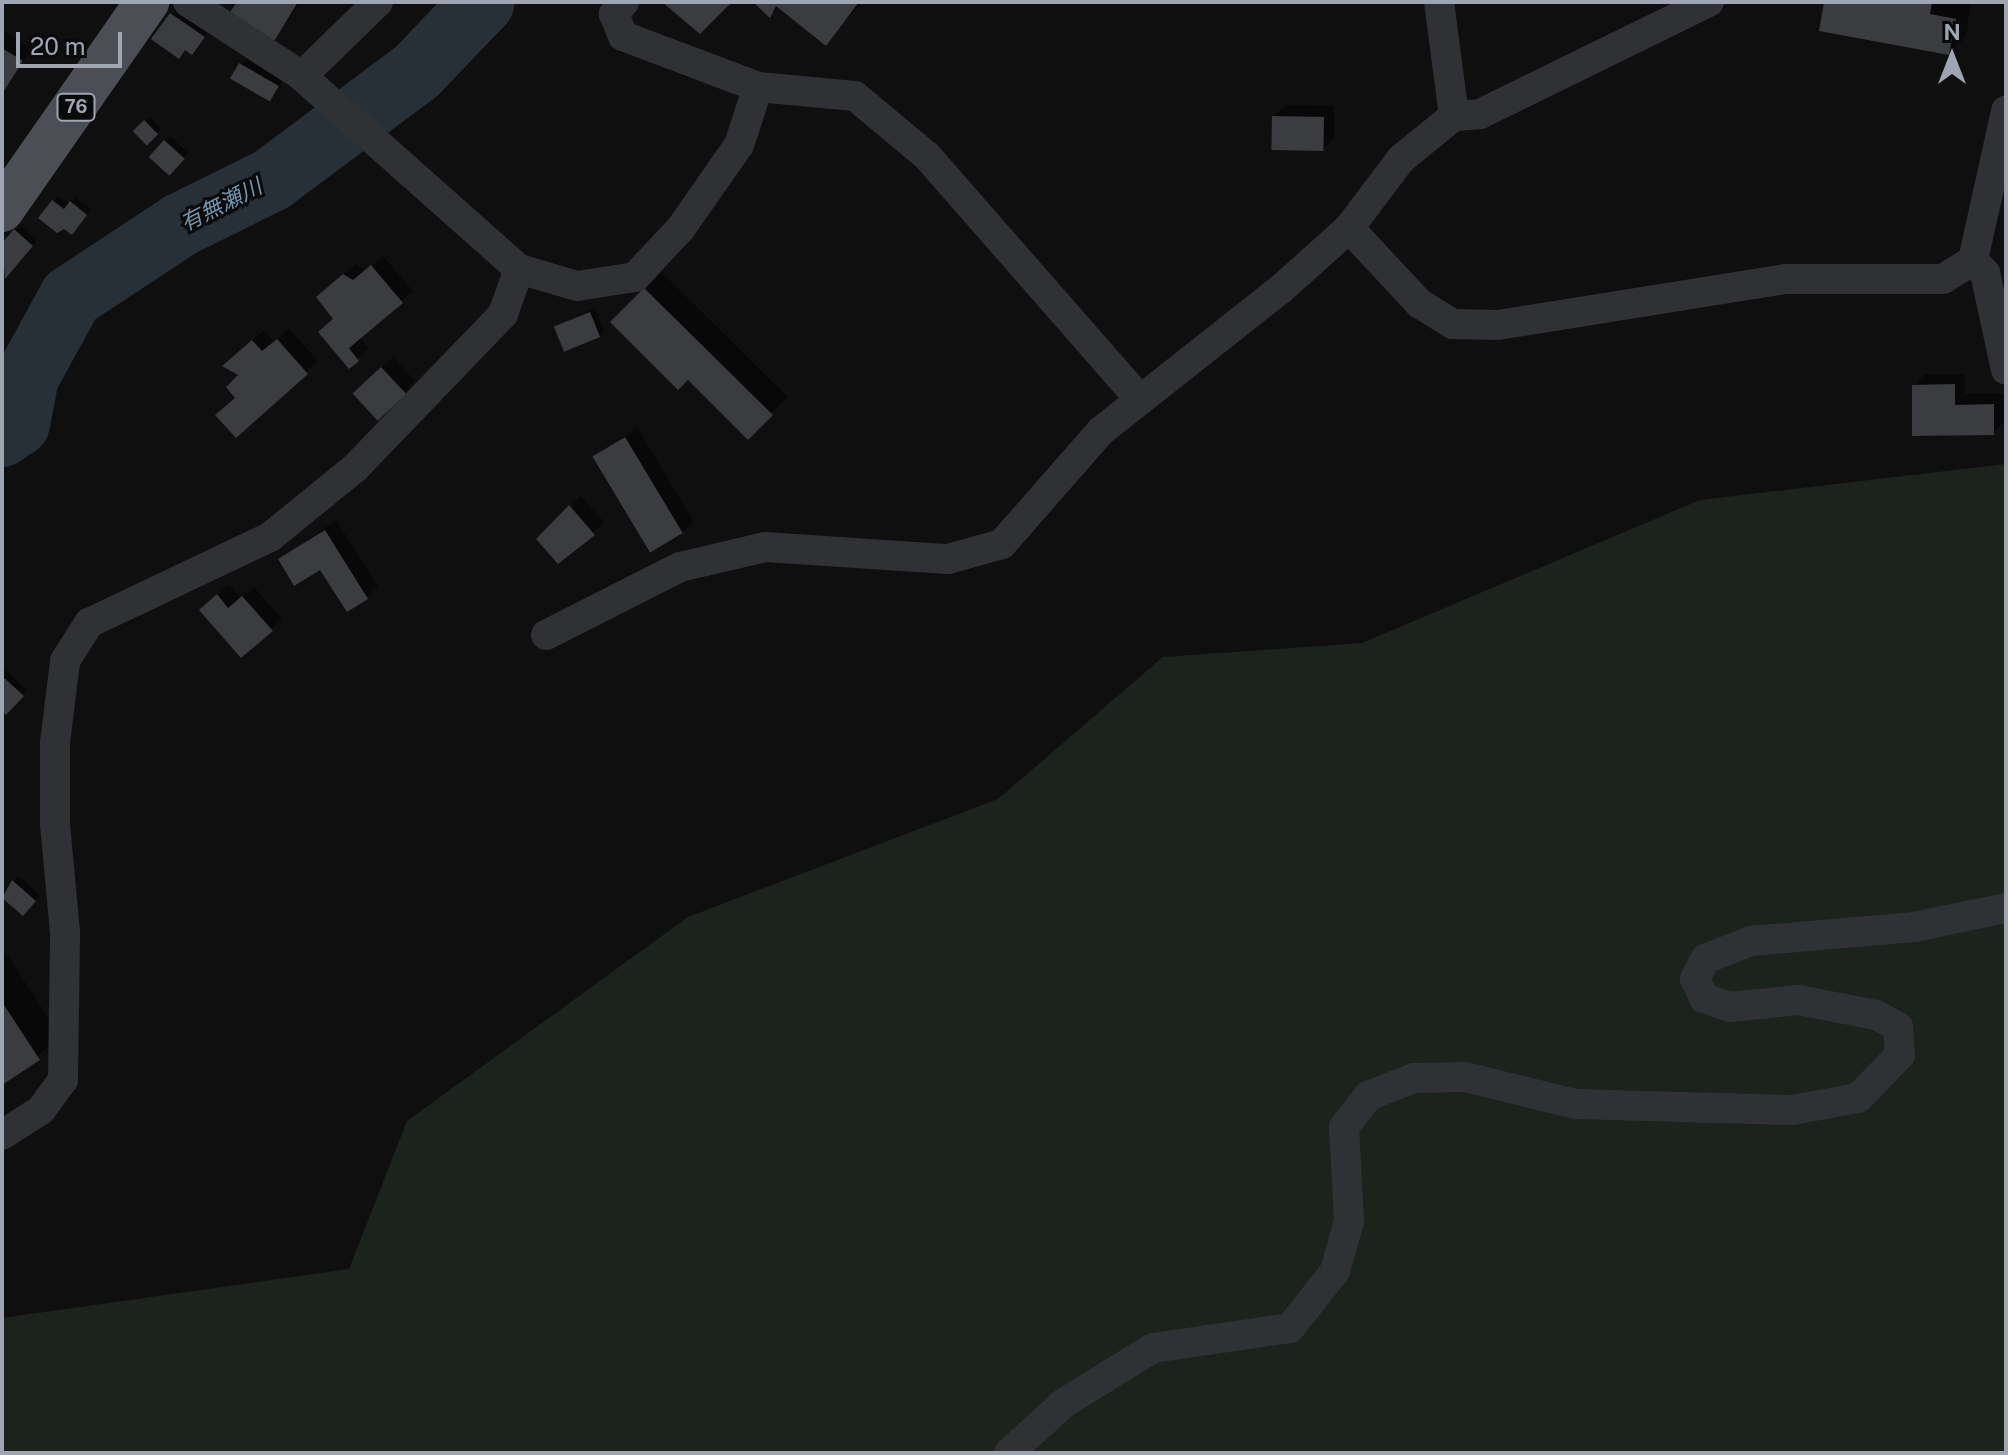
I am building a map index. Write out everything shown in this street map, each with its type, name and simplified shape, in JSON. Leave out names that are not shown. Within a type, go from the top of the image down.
[{"type":"main road","name":"76","points":[[2,210],[147,2]]},
{"type":"street","points":[[188,2],[302,76],[519,269],[577,286],[635,277],[681,228],[739,145],[758,87]]},
{"type":"street","points":[[302,76],[378,2]]},
{"type":"street","points":[[624,2],[614,14],[623,36],[758,87],[855,96],[927,156],[1138,397]]},
{"type":"street","points":[[1439,2],[1454,116]]},
{"type":"street","points":[[546,635],[680,567],[765,547],[948,559],[1002,544],[1101,431],[1138,397],[1281,289],[1349,228],[1401,159],[1454,116],[1480,114],[1709,2]]},
{"type":"street","points":[[1349,228],[1419,303],[1453,324],[1498,325],[1786,279],[1943,279],[1973,260],[2006,111]]},
{"type":"street","points":[[1973,260],[1985,273],[2006,370]]},
{"type":"street","points":[[2,1135],[41,1110],[63,1080],[65,932],[55,811],[65,661],[89,623],[270,537],[355,468],[503,314],[519,269]]},
{"type":"street","points":[[1009,1453],[1064,1403],[1153,1348],[1290,1328],[1335,1271],[1349,1221],[1344,1127],[1368,1096],[1414,1078],[1465,1077],[1576,1104],[1792,1110],[1858,1098],[1900,1055],[1898,1027],[1876,1015],[1798,1000],[1730,1007],[1704,998],[1695,979],[1705,959],[1751,941],[1914,927],[2006,908]]},
{"type":"shaded area","points":[[2006,464],[2006,1453],[2,1453],[2,1318],[349,1269],[407,1121],[688,917],[998,799],[1163,657],[1362,643],[1700,500]]},
{"type":"building","points":[[237,2],[298,2],[273,43],[228,15]]},
{"type":"building","points":[[662,2],[732,2],[700,34]]},
{"type":"building","points":[[753,2],[859,2],[826,46],[776,6],[770,18]]},
{"type":"building","points":[[1824,2],[1932,2],[1930,14],[1956,19],[1949,55],[1819,31]]},
{"type":"building","points":[[170,13],[205,37],[192,55],[185,50],[179,59],[151,39]]},
{"type":"building","points":[[2,48],[23,61],[2,94]]},
{"type":"building","points":[[239,63],[279,86],[270,102],[230,79]]},
{"type":"building","points":[[1272,116],[1324,117],[1323,151],[1271,150]]},
{"type":"building","points":[[144,120],[158,134],[147,145],[133,131]]},
{"type":"building","points":[[164,140],[185,159],[169,176],[149,157]]},
{"type":"building","points":[[52,200],[64,209],[70,201],[87,215],[72,235],[64,229],[57,233],[38,218]]},
{"type":"building","points":[[14,229],[33,246],[5,279],[2,243]]},
{"type":"building","points":[[371,265],[403,303],[349,348],[359,361],[349,369],[318,332],[333,319],[316,297],[343,274],[353,280]]},
{"type":"building","points":[[644,288],[773,415],[748,440],[688,380],[678,390],[610,322]]},
{"type":"building","points":[[590,312],[600,337],[564,352],[554,327]]},
{"type":"building","points":[[277,339],[308,374],[236,438],[215,415],[235,398],[226,387],[238,375],[222,366],[252,340],[262,351]]},
{"type":"building","points":[[381,367],[406,394],[378,421],[352,394]]},
{"type":"building","points":[[1955,384],[1955,405],[1994,404],[1994,435],[1912,436],[1912,385]]},
{"type":"building","points":[[625,437],[683,533],[650,553],[592,457]]},
{"type":"building","points":[[569,505],[595,535],[558,564],[536,539]]},
{"type":"building","points":[[325,530],[368,599],[347,612],[320,570],[294,586],[278,559]]},
{"type":"building","points":[[217,594],[228,608],[242,596],[273,631],[241,658],[199,610]]},
{"type":"building","points":[[2,676],[24,696],[6,715],[2,711]]},
{"type":"building","points":[[12,880],[36,901],[23,916],[2,898]]},
{"type":"building","points":[[2,1002],[40,1060],[2,1085]]},
{"type":"waterway","name":"有無瀬川","points":[[2,435],[18,424],[27,377],[71,297],[180,225],[271,180],[417,71],[483,2]]}]
